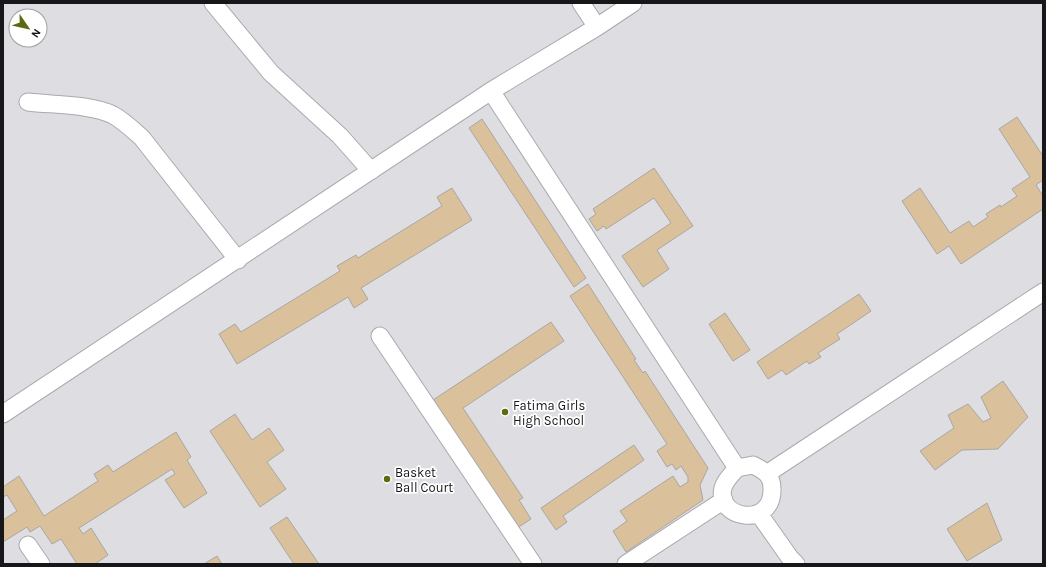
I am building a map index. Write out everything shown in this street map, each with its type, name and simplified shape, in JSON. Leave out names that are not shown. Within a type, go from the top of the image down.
[{"type":"street","points":[[213,3],[271,73],[340,136],[371,171]]},
{"type":"street","points":[[580,3],[597,27]]},
{"type":"street","points":[[3,414],[238,260],[491,91],[597,27],[633,3]]},
{"type":"street","points":[[491,91],[737,468]]},
{"type":"street","points":[[28,102],[98,110],[113,115],[126,123],[142,138],[238,260]]},
{"type":"street","points":[[768,473],[1043,292]]},
{"type":"street","points":[[380,336],[533,564]]},
{"type":"street","points":[[753,465],[768,473],[772,484],[772,496],[767,506],[759,514],[746,517],[733,512],[724,500],[723,489],[737,468],[753,465]]},
{"type":"street","points":[[626,564],[724,500]]},
{"type":"street","points":[[759,514],[790,558],[796,564]]},
{"type":"street","points":[[28,545],[41,564]]},
{"type":"building","points":[[1017,117],[1043,156],[1043,180],[1036,185],[1043,196],[1043,209],[961,264],[949,246],[937,254],[902,201],[920,188],[950,233],[969,221],[973,227],[988,217],[986,214],[1000,205],[1001,207],[1017,196],[1012,189],[1030,177],[999,129]]},
{"type":"building","points":[[482,119],[586,278],[574,287],[469,128]]},
{"type":"building","points":[[654,168],[693,226],[657,250],[669,269],[643,287],[622,256],[671,223],[654,198],[606,229],[604,226],[597,231],[589,219],[596,214],[593,209]]},
{"type":"building","points":[[452,188],[472,220],[361,288],[368,299],[354,308],[348,297],[237,364],[219,334],[235,324],[241,332],[340,271],[337,266],[356,255],[358,258],[442,206],[437,197]]},
{"type":"building","points":[[588,284],[636,359],[634,360],[643,373],[645,371],[708,468],[700,485],[703,500],[626,552],[613,531],[627,521],[620,511],[673,476],[680,487],[688,482],[688,477],[681,466],[676,470],[672,464],[667,467],[657,451],[667,444],[570,296]]},
{"type":"building","points":[[859,294],[871,311],[837,334],[840,339],[818,353],[821,357],[809,364],[807,361],[786,375],[782,370],[768,379],[757,362]]},
{"type":"building","points":[[725,313],[750,350],[733,361],[709,324]]},
{"type":"building","points":[[551,322],[564,341],[463,408],[523,498],[519,500],[531,519],[517,528],[430,402]]},
{"type":"building","points":[[1003,381],[1028,417],[998,449],[962,450],[935,470],[920,451],[954,428],[948,415],[968,404],[983,422],[991,418],[981,397]]},
{"type":"building","points":[[235,414],[252,440],[269,428],[284,450],[267,462],[286,489],[260,507],[210,431]]},
{"type":"building","points":[[176,432],[191,457],[187,460],[207,493],[184,508],[165,480],[175,474],[172,469],[79,528],[83,534],[91,528],[108,555],[95,564],[77,564],[61,539],[52,544],[40,526],[30,532],[27,527],[3,542],[3,520],[17,511],[7,495],[3,497],[3,487],[19,476],[44,516],[98,481],[94,474],[108,465],[113,472]]},
{"type":"building","points":[[634,445],[644,460],[563,516],[567,522],[556,530],[541,508]]},
{"type":"building","points":[[987,503],[1002,540],[967,561],[947,529]]},
{"type":"building","points":[[287,517],[319,564],[294,564],[270,528]]},
{"type":"building","points":[[217,556],[222,564],[204,564]]},
{"type":"place","name":"Fatima Girls High School","points":[[505,412]]},
{"type":"place","name":"Basket Ball Court","points":[[387,479]]}]
